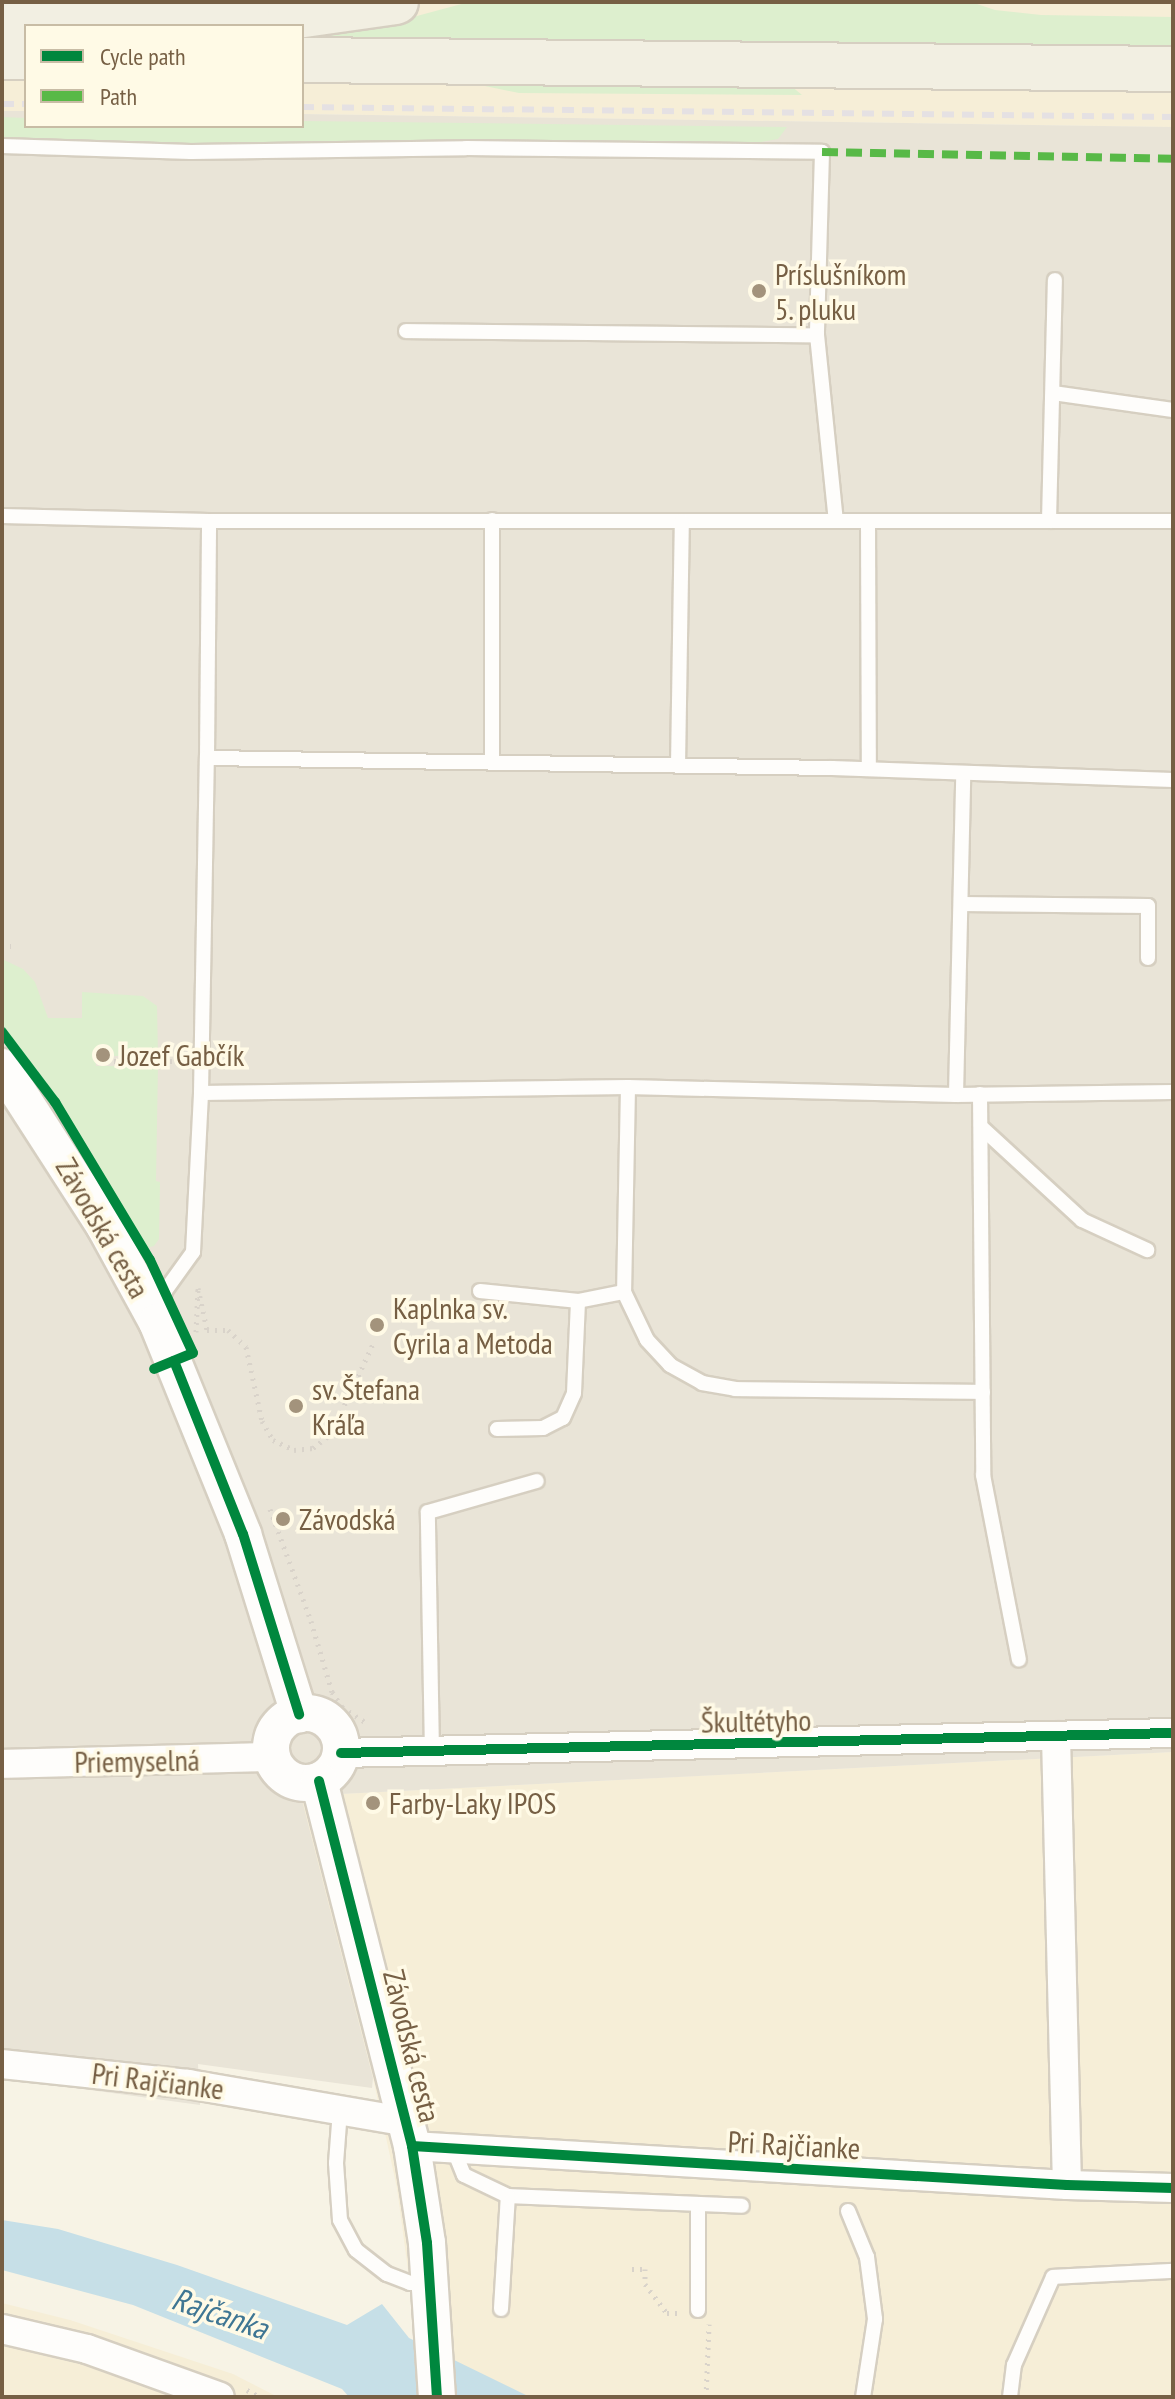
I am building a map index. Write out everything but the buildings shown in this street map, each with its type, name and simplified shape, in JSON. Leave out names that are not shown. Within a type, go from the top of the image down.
[{"type":"main road","points":[[180,24],[274,18],[396,2]]},
{"type":"main road","points":[[304,60],[812,76],[1173,69]]},
{"type":"street","name":"Závodská cesta","points":[[2,1069],[105,1227],[157,1322],[243,1534],[299,1714]]},
{"type":"street","points":[[299,1714],[321,1716],[330,1722],[340,1742],[330,1767],[291,1779],[282,1774],[272,1757],[276,1730],[299,1714]]},
{"type":"street","name":"Škultétyho","points":[[330,1767],[432,1753],[1173,1733]]},
{"type":"street","points":[[1056,1736],[1067,2185]]},
{"type":"street","name":"Priemyselná","points":[[2,1764],[272,1757]]},
{"type":"street","name":"Závodská cesta","points":[[330,1767],[409,2134],[430,2282],[437,2397]]},
{"type":"street","name":"Pri Rajčianke","points":[[2,2064],[188,2084],[340,2110],[453,2148],[1067,2185],[1173,2188]]},
{"type":"street","points":[[2,2329],[87,2349],[220,2397]]},
{"type":"lane","points":[[2,146],[191,152],[466,148],[822,152],[817,335],[836,521]]},
{"type":"lane","points":[[1049,521],[1055,280]]},
{"type":"lane","points":[[406,331],[817,335]]},
{"type":"lane","points":[[1053,393],[1173,410]]},
{"type":"lane","points":[[2,516],[209,521],[1173,521]]},
{"type":"lane","points":[[492,520],[492,763]]},
{"type":"lane","points":[[157,1322],[165,1291],[193,1252],[202,1061],[209,521]]},
{"type":"lane","points":[[678,766],[682,521]]},
{"type":"lane","points":[[868,521],[869,769]]},
{"type":"lane","points":[[207,758],[869,769],[963,775],[1173,780]]},
{"type":"lane","points":[[956,1095],[963,775]]},
{"type":"lane","points":[[961,904],[1148,906],[1148,958]]},
{"type":"lane","points":[[201,1093],[628,1087],[956,1095],[1173,1092]]},
{"type":"lane","points":[[628,1087],[624,1292],[647,1340],[670,1365],[702,1383],[735,1389],[983,1392]]},
{"type":"lane","points":[[980,1094],[983,1475],[1019,1660]]},
{"type":"lane","points":[[981,1127],[1082,1220],[1147,1250]]},
{"type":"lane","points":[[480,1291],[578,1301],[624,1292]]},
{"type":"lane","points":[[497,1429],[543,1428],[563,1418],[574,1393],[578,1301]]},
{"type":"lane","points":[[432,1753],[428,1512],[537,1481]]},
{"type":"lane","points":[[340,2110],[336,2163],[340,2220],[356,2250],[387,2274],[410,2283],[430,2282]]},
{"type":"lane","points":[[453,2148],[464,2175],[508,2196],[742,2206]]},
{"type":"lane","points":[[501,2309],[508,2196]]},
{"type":"lane","points":[[698,2204],[698,2310]]},
{"type":"lane","points":[[848,2211],[867,2257],[875,2319],[863,2397]]},
{"type":"lane","points":[[1010,2397],[1014,2365],[1053,2277],[1173,2271]]},
{"type":"path","points":[[2,946],[11,946]]},
{"type":"path","points":[[98,1061],[202,1061]]},
{"type":"path","points":[[195,1341],[198,1288],[207,1330]]},
{"type":"path","points":[[196,1330],[228,1330],[246,1347],[262,1421],[273,1440],[294,1450],[313,1448],[331,1434],[373,1344]]},
{"type":"path","points":[[268,1506],[311,1621],[332,1692],[342,1707],[363,1722],[378,1725]]},
{"type":"shaded area","points":[[2,2],[1173,2],[1173,127],[304,114],[304,24],[24,24],[24,111],[2,111]]},
{"type":"shaded area","points":[[2,111],[24,111],[24,128],[304,128],[304,114],[1173,127],[1173,1752],[301,1796],[373,2078],[372,2088],[198,2064],[200,2105],[2,2078]]},
{"type":"shaded area","points":[[1173,1752],[1173,2397],[419,2397],[415,2322],[397,2188],[373,2078],[300,1796]]},
{"type":"shaded area","points":[[2,2303],[70,2320],[233,2374],[278,2397],[2,2397]]},
{"type":"green space","points":[[469,2],[971,2],[995,10],[1041,15],[1173,17],[1173,52],[304,40],[304,34],[387,24]]},
{"type":"green space","points":[[485,80],[790,85],[802,95],[519,93],[485,86]]},
{"type":"green space","points":[[2,117],[24,118],[24,128],[304,128],[304,121],[787,127],[778,139],[743,145],[267,146],[2,141]]},
{"type":"green space","points":[[2,959],[23,969],[35,982],[48,1018],[82,1018],[82,992],[143,996],[157,1006],[158,1056],[113,1056],[112,1050],[95,1051],[96,1066],[158,1066],[156,1181],[160,1182],[159,1239],[154,1246],[146,1248],[85,1142],[2,1024]]},
{"type":"water","name":"Rajčanka","points":[[2,2220],[58,2229],[177,2265],[347,2325],[382,2304],[409,2338],[530,2397],[349,2397],[342,2389],[133,2305],[2,2270]]},
{"type":"railway","points":[[2,104],[24,104]]},
{"type":"railway","points":[[304,107],[1173,117]]},
{"type":"marked path","points":[[822,152],[1173,159]]},
{"type":"cycle path","points":[[2,1032],[55,1102],[150,1260],[193,1353],[154,1369]]},
{"type":"cycle path","points":[[174,1361],[243,1534],[299,1714]]},
{"type":"cycle path","points":[[341,1753],[1173,1733]]},
{"type":"cycle path","points":[[319,1781],[412,2146],[427,2243],[437,2397]]},
{"type":"cycle path","points":[[412,2146],[1067,2185],[1173,2188]]},
{"type":"place","name":"Príslušníkom 5. pluku","points":[[759,291]]},
{"type":"place","name":"Jozef Gabčík","points":[[103,1055]]},
{"type":"place","name":"Kaplnka sv. Cyrila a Metoda","points":[[377,1325]]},
{"type":"place","name":"sv. Štefana Kráľa","points":[[296,1406]]},
{"type":"place","name":"Závodská","points":[[283,1519]]},
{"type":"place","name":"Farby-Laky IPOS","points":[[373,1803]]}]
